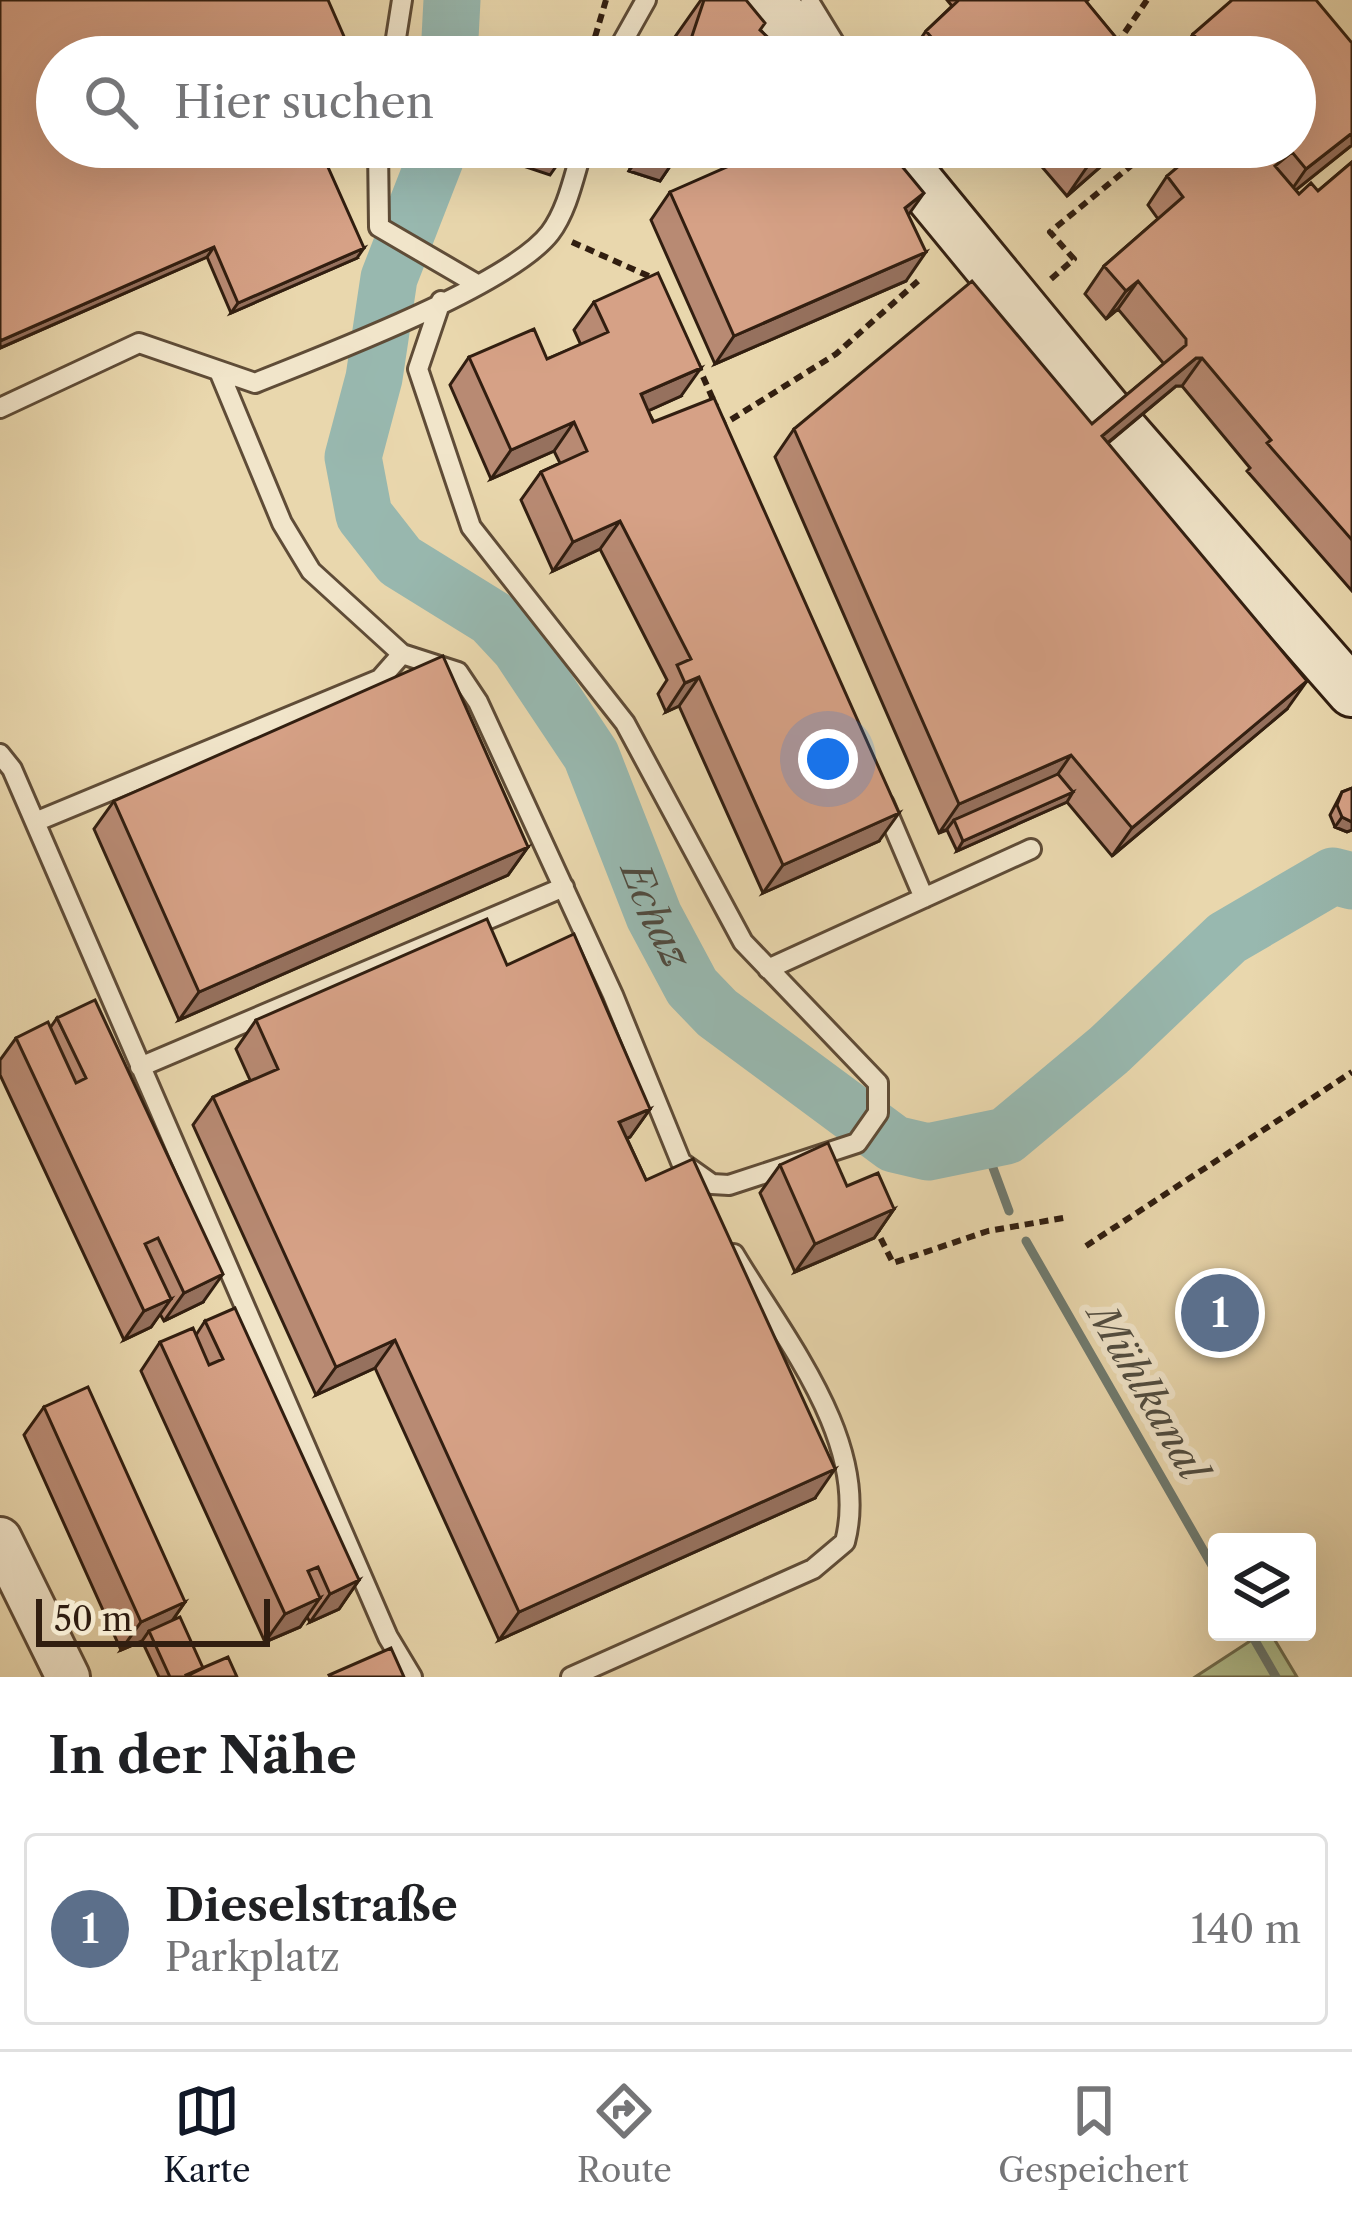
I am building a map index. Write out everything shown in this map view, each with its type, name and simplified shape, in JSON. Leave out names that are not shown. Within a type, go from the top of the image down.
[{"type":"main road","points":[[790,1],[806,36]]},
{"type":"main road","points":[[913,168],[1118,424],[1352,692]]},
{"type":"street","points":[[0,1539],[68,1677]]},
{"type":"lane","points":[[396,36],[402,0]]},
{"type":"lane","points":[[626,36],[646,0]]},
{"type":"lane","points":[[790,1],[823,36]]},
{"type":"lane","points":[[378,168],[379,227],[475,284]]},
{"type":"lane","points":[[0,408],[139,343],[255,383],[343,348],[514,264],[550,232],[576,168]]},
{"type":"lane","points":[[440,302],[418,369],[471,527],[625,723],[743,943],[878,1083],[878,1113],[857,1143],[729,1185],[712,1184],[681,1162]]},
{"type":"lane","points":[[219,371],[282,523],[311,571],[402,654],[458,672],[478,702],[564,887],[681,1162],[704,1201]]},
{"type":"lane","points":[[34,822],[380,679],[402,654]]},
{"type":"lane","points":[[0,754],[34,822],[388,1637],[412,1677]]},
{"type":"lane","points":[[878,790],[924,898]]},
{"type":"lane","points":[[768,969],[1031,849]]},
{"type":"lane","points":[[140,1067],[564,887]]},
{"type":"lane","points":[[571,1677],[813,1569],[845,1542],[852,1480],[818,1396],[726,1240]]},
{"type":"path","points":[[595,36],[606,0]]},
{"type":"path","points":[[1123,36],[1148,0]]},
{"type":"path","points":[[1021,304],[1074,259],[1050,232],[1128,168]]},
{"type":"path","points":[[550,232],[658,280]]},
{"type":"path","points":[[696,362],[724,424],[836,354],[918,281]]},
{"type":"path","points":[[1086,1246],[1352,1072]]},
{"type":"path","points":[[865,1207],[893,1263],[988,1231],[1069,1217]]},
{"type":"green space","points":[[1250,1641],[1275,1641],[1297,1677],[1195,1677]]},
{"type":"building","points":[[0,0],[328,0],[344,36],[36,36],[36,168],[328,168],[364,248],[238,303],[214,247],[0,341]]},
{"type":"building","points":[[704,0],[746,0],[765,23],[760,30],[766,36],[692,36]]},
{"type":"building","points":[[959,0],[1085,0],[1115,36],[930,36],[926,31]]},
{"type":"building","points":[[1232,0],[1316,0],[1352,43],[1352,133],[1316,161],[1316,36],[1193,34]]},
{"type":"building","points":[[1352,162],[1352,540],[1267,443],[1271,440],[1202,358],[1196,358],[1102,436],[1307,681],[1132,828],[1071,755],[959,804],[794,429],[972,281],[1092,424],[1186,345],[1138,281],[1126,291],[1104,266],[1183,197],[1167,176],[1176,168],[1277,168],[1299,194],[1311,183],[1318,191]]},
{"type":"building","points":[[724,168],[903,168],[924,193],[905,208],[926,252],[734,336],[670,192]]},
{"type":"building","points":[[658,273],[701,368],[641,394],[653,422],[714,398],[899,813],[783,865],[699,677],[685,683],[677,665],[691,659],[620,521],[573,542],[541,472],[587,451],[574,422],[511,450],[469,357],[534,329],[547,359],[608,332],[594,302]]},
{"type":"building","points":[[443,656],[528,847],[199,992],[114,801]]},
{"type":"building","points":[[1058,774],[1073,792],[963,841],[954,820]]},
{"type":"building","points":[[1352,788],[1352,822],[1342,817],[1337,805],[1342,792]]},
{"type":"building","points":[[487,919],[507,965],[574,934],[650,1109],[619,1122],[646,1180],[693,1159],[835,1469],[519,1612],[395,1340],[336,1367],[213,1097],[278,1069],[256,1020]]},
{"type":"building","points":[[95,1000],[223,1274],[184,1293],[158,1238],[145,1244],[171,1299],[144,1311],[16,1038],[48,1022],[76,1083],[86,1078],[57,1018]]},
{"type":"building","points":[[828,1143],[847,1186],[878,1173],[894,1209],[815,1244],[780,1165]]},
{"type":"building","points":[[235,1308],[359,1580],[330,1594],[318,1567],[308,1571],[320,1598],[285,1614],[160,1342],[193,1328],[209,1365],[223,1359],[205,1321]]},
{"type":"building","points":[[88,1387],[185,1602],[141,1622],[44,1407]]},
{"type":"building","points":[[180,1617],[203,1668],[185,1677],[170,1677],[149,1631]]},
{"type":"building","points":[[391,1648],[404,1677],[329,1675]]},
{"type":"building","points":[[228,1657],[237,1677],[186,1675]]},
{"type":"waterway","name":"Echaz","points":[[450,36],[452,0]]},
{"type":"waterway","name":"Echaz","points":[[432,168],[389,278],[374,378],[353,457],[364,515],[400,561],[492,618],[519,647],[591,755],[654,916],[692,987],[717,1013],[894,1144],[928,1152],[1006,1136],[1109,1050],[1227,938],[1333,876],[1352,881]]},
{"type":"waterway","name":"Mühlkanal","points":[[982,1138],[1009,1211]]},
{"type":"waterway","name":"Mühlkanal","points":[[1026,1241],[1208,1558]]},
{"type":"waterway","name":"Mühlkanal","points":[[1255,1641],[1276,1677]]},
{"type":"place","name":"Dieselstraße","points":[[1220,1313]]}]
